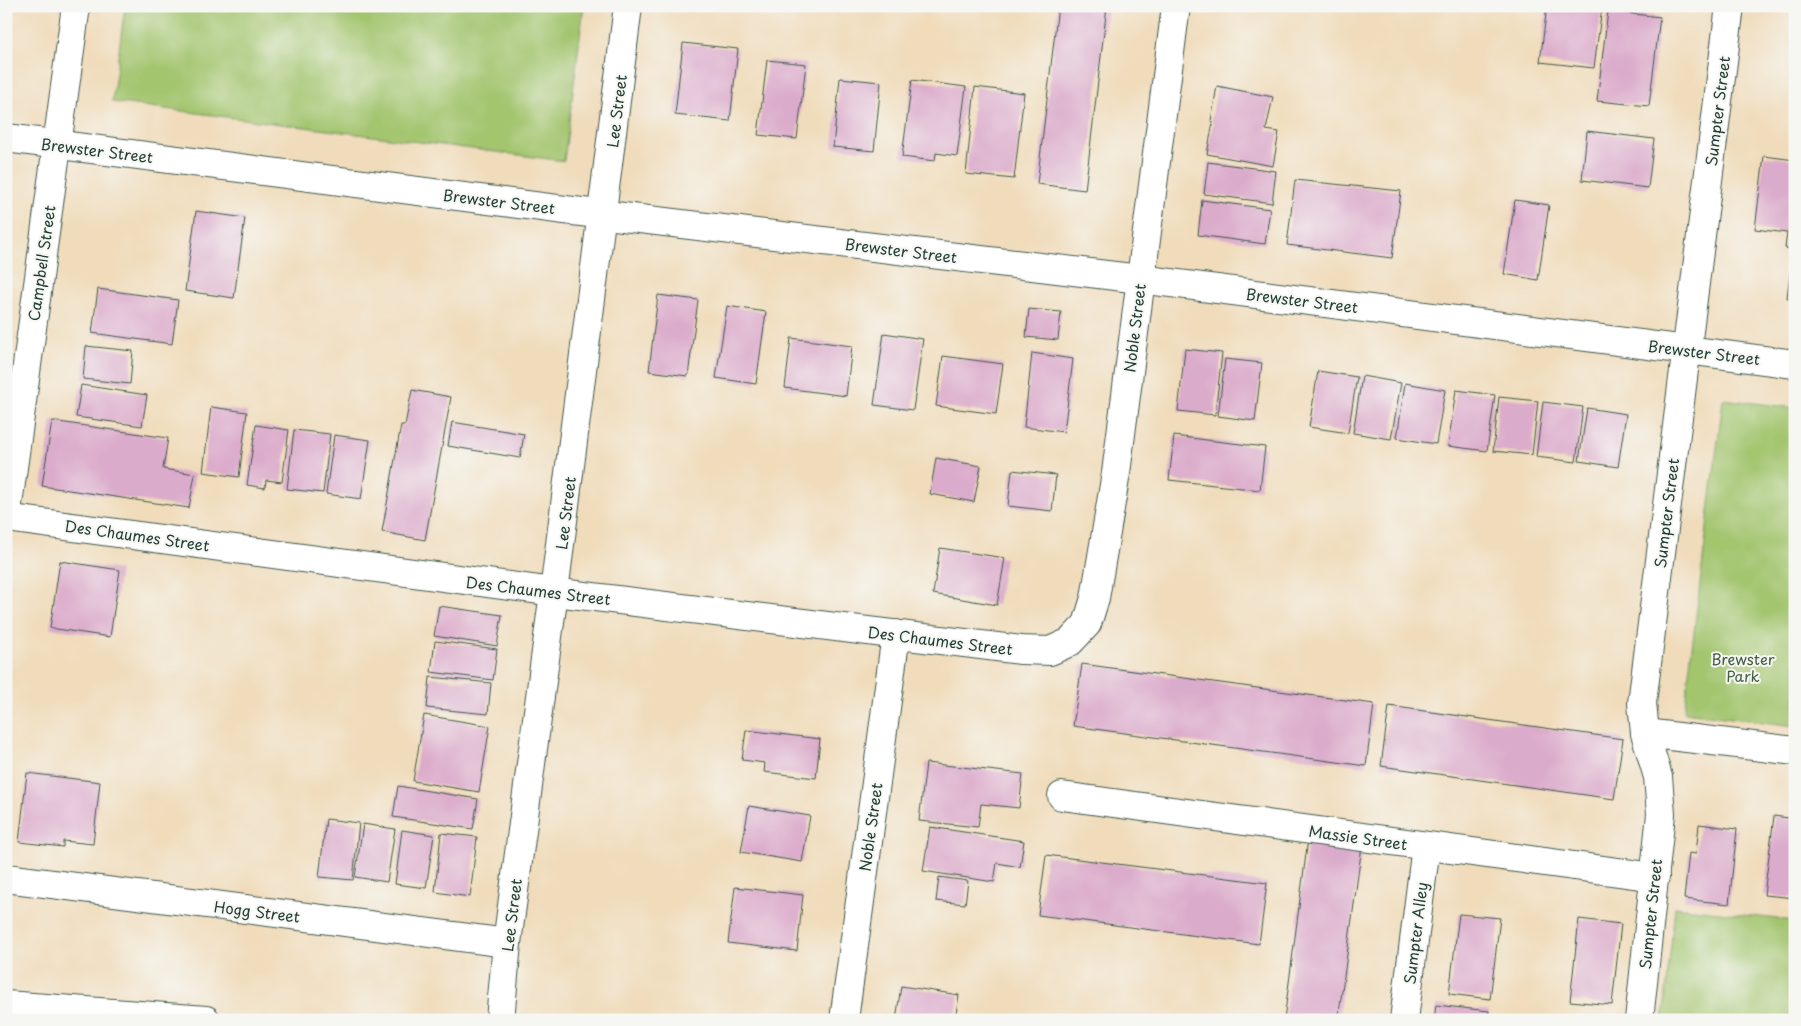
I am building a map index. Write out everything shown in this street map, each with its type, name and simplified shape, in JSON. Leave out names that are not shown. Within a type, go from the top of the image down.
[{"type":"street","name":"Campbell Street","points":[[6,518],[76,6]]},
{"type":"street","name":"Lee Street","points":[[500,1020],[507,943],[603,214],[628,6]]},
{"type":"street","name":"Noble Street","points":[[1070,642],[1087,624],[1095,598],[1116,473],[1176,6]]},
{"type":"street","name":"Sumpter Street","points":[[1639,1020],[1661,814],[1658,777],[1645,733],[1642,703],[1730,6]]},
{"type":"street","name":"Brewster Street","points":[[6,138],[603,214],[1140,279],[1795,364]]},
{"type":"street","name":"Des Chaumes Street","points":[[6,518],[554,592],[1021,650],[1050,651],[1070,642]]},
{"type":"street","name":"Noble Street","points":[[844,1020],[896,634]]},
{"type":"street","points":[[1645,733],[1795,752]]},
{"type":"street","name":"Massie Street","points":[[1062,796],[1655,877]]},
{"type":"street","name":"Sumpter Alley","points":[[1404,1020],[1426,846]]},
{"type":"street","name":"Hogg Street","points":[[6,878],[507,943]]},
{"type":"street","points":[[6,1005],[206,1020]]},
{"type":"street","points":[[6,1012],[40,1020]]},
{"type":"green space","points":[[125,6],[584,6],[564,161],[112,102]]},
{"type":"green space","name":"Brewster Park","points":[[1723,399],[1795,408],[1795,726],[1684,712]]},
{"type":"green space","points":[[1675,907],[1795,921],[1795,1020],[1663,1020]]},
{"type":"building","points":[[1058,6],[1107,6],[1085,190],[1037,184]]},
{"type":"building","points":[[1547,6],[1602,7],[1594,68],[1540,62]]},
{"type":"building","points":[[1608,11],[1660,17],[1649,106],[1597,101]]},
{"type":"building","points":[[683,43],[738,49],[730,121],[675,115]]},
{"type":"building","points":[[767,60],[806,64],[797,139],[758,135]]},
{"type":"building","points":[[840,78],[881,82],[874,151],[833,147]]},
{"type":"building","points":[[912,80],[966,87],[957,156],[936,153],[935,161],[902,157]]},
{"type":"building","points":[[1217,86],[1273,97],[1266,130],[1279,132],[1273,166],[1207,154]]},
{"type":"building","points":[[975,87],[1024,93],[1014,179],[966,174]]},
{"type":"building","points":[[1587,131],[1654,139],[1648,188],[1582,180]]},
{"type":"building","points":[[1764,156],[1795,160],[1795,250],[1785,248],[1787,233],[1755,229]]},
{"type":"building","points":[[1208,162],[1276,171],[1272,203],[1204,194]]},
{"type":"building","points":[[1295,180],[1401,191],[1392,258],[1287,245]]},
{"type":"building","points":[[1202,200],[1270,209],[1265,244],[1198,235]]},
{"type":"building","points":[[1515,200],[1549,205],[1538,280],[1504,274]]},
{"type":"building","points":[[196,211],[245,218],[234,298],[185,291]]},
{"type":"building","points":[[1791,265],[1795,266],[1795,299],[1787,298]]},
{"type":"building","points":[[98,289],[178,300],[172,344],[92,333]]},
{"type":"building","points":[[658,295],[698,300],[688,376],[649,371]]},
{"type":"building","points":[[727,306],[766,312],[756,384],[716,378]]},
{"type":"building","points":[[1029,309],[1061,312],[1058,340],[1026,337]]},
{"type":"building","points":[[884,333],[923,339],[913,410],[874,405]]},
{"type":"building","points":[[791,338],[852,346],[846,396],[785,388]]},
{"type":"building","points":[[86,346],[133,351],[130,384],[83,379]]},
{"type":"building","points":[[1185,349],[1222,353],[1215,415],[1178,411]]},
{"type":"building","points":[[1032,353],[1073,359],[1064,432],[1024,427]]},
{"type":"building","points":[[943,356],[1003,364],[996,414],[936,406]]},
{"type":"building","points":[[1225,359],[1262,363],[1255,421],[1218,416]]},
{"type":"building","points":[[1318,371],[1357,377],[1348,433],[1309,427]]},
{"type":"building","points":[[1362,376],[1401,383],[1391,439],[1353,433]]},
{"type":"building","points":[[1405,383],[1445,390],[1436,444],[1397,438]]},
{"type":"building","points":[[81,385],[147,395],[142,426],[76,417]]},
{"type":"building","points":[[412,390],[451,397],[425,540],[382,532],[401,425],[405,425]]},
{"type":"building","points":[[1456,390],[1495,395],[1487,451],[1448,446]]},
{"type":"building","points":[[1499,397],[1538,401],[1532,455],[1493,451]]},
{"type":"building","points":[[1543,402],[1583,407],[1576,462],[1536,457]]},
{"type":"building","points":[[211,407],[247,412],[239,477],[203,472]]},
{"type":"building","points":[[1587,408],[1626,414],[1618,467],[1579,461]]},
{"type":"building","points":[[52,421],[168,438],[163,469],[195,474],[189,508],[42,486]]},
{"type":"building","points":[[452,422],[524,434],[520,458],[448,446]]},
{"type":"building","points":[[256,425],[289,430],[282,482],[266,480],[265,488],[247,485]]},
{"type":"building","points":[[294,430],[330,434],[323,493],[287,489]]},
{"type":"building","points":[[334,435],[370,440],[361,499],[326,494]]},
{"type":"building","points":[[1174,436],[1265,447],[1260,490],[1169,480]]},
{"type":"building","points":[[936,458],[981,466],[974,502],[930,494]]},
{"type":"building","points":[[1012,470],[1056,475],[1052,511],[1008,506]]},
{"type":"building","points":[[940,548],[1005,558],[997,605],[933,594]]},
{"type":"building","points":[[60,561],[120,570],[110,637],[50,628]]},
{"type":"building","points":[[439,606],[502,615],[497,646],[434,636]]},
{"type":"building","points":[[435,641],[497,649],[493,680],[431,672]]},
{"type":"building","points":[[1082,664],[1374,704],[1366,766],[1073,726]]},
{"type":"building","points":[[430,677],[491,683],[488,714],[427,708]]},
{"type":"building","points":[[1389,706],[1623,739],[1614,799],[1381,766]]},
{"type":"building","points":[[424,715],[490,726],[479,792],[413,781]]},
{"type":"building","points":[[746,730],[820,739],[816,778],[764,772],[765,763],[742,760]]},
{"type":"building","points":[[926,763],[1023,774],[1019,808],[981,804],[978,827],[919,821]]},
{"type":"building","points":[[27,773],[100,782],[93,844],[63,841],[63,847],[19,842]]},
{"type":"building","points":[[398,786],[478,799],[473,829],[393,817]]},
{"type":"building","points":[[749,806],[810,816],[802,862],[741,852]]},
{"type":"building","points":[[1774,816],[1795,819],[1795,898],[1764,895]]},
{"type":"building","points":[[326,819],[359,823],[353,880],[319,877]]},
{"type":"building","points":[[363,824],[395,829],[387,882],[355,877]]},
{"type":"building","points":[[1699,824],[1737,829],[1729,904],[1684,899],[1689,853],[1696,854]]},
{"type":"building","points":[[930,827],[1024,841],[1020,867],[997,863],[994,882],[923,871]]},
{"type":"building","points":[[402,830],[434,835],[426,888],[395,884]]},
{"type":"building","points":[[441,833],[477,837],[470,897],[435,892]]},
{"type":"building","points":[[1308,839],[1362,846],[1338,1020],[1284,1020]]},
{"type":"building","points":[[1046,855],[1267,883],[1259,944],[1038,915]]},
{"type":"building","points":[[939,877],[968,881],[965,904],[936,901]]},
{"type":"building","points":[[735,887],[803,895],[797,951],[728,943]]},
{"type":"building","points":[[1459,914],[1500,918],[1490,999],[1449,994]]},
{"type":"building","points":[[1579,919],[1621,924],[1612,1005],[1570,1001]]},
{"type":"building","points":[[901,986],[959,995],[955,1020],[896,1020]]},
{"type":"building","points":[[1436,1005],[1489,1011],[1488,1020],[1434,1020]]}]
